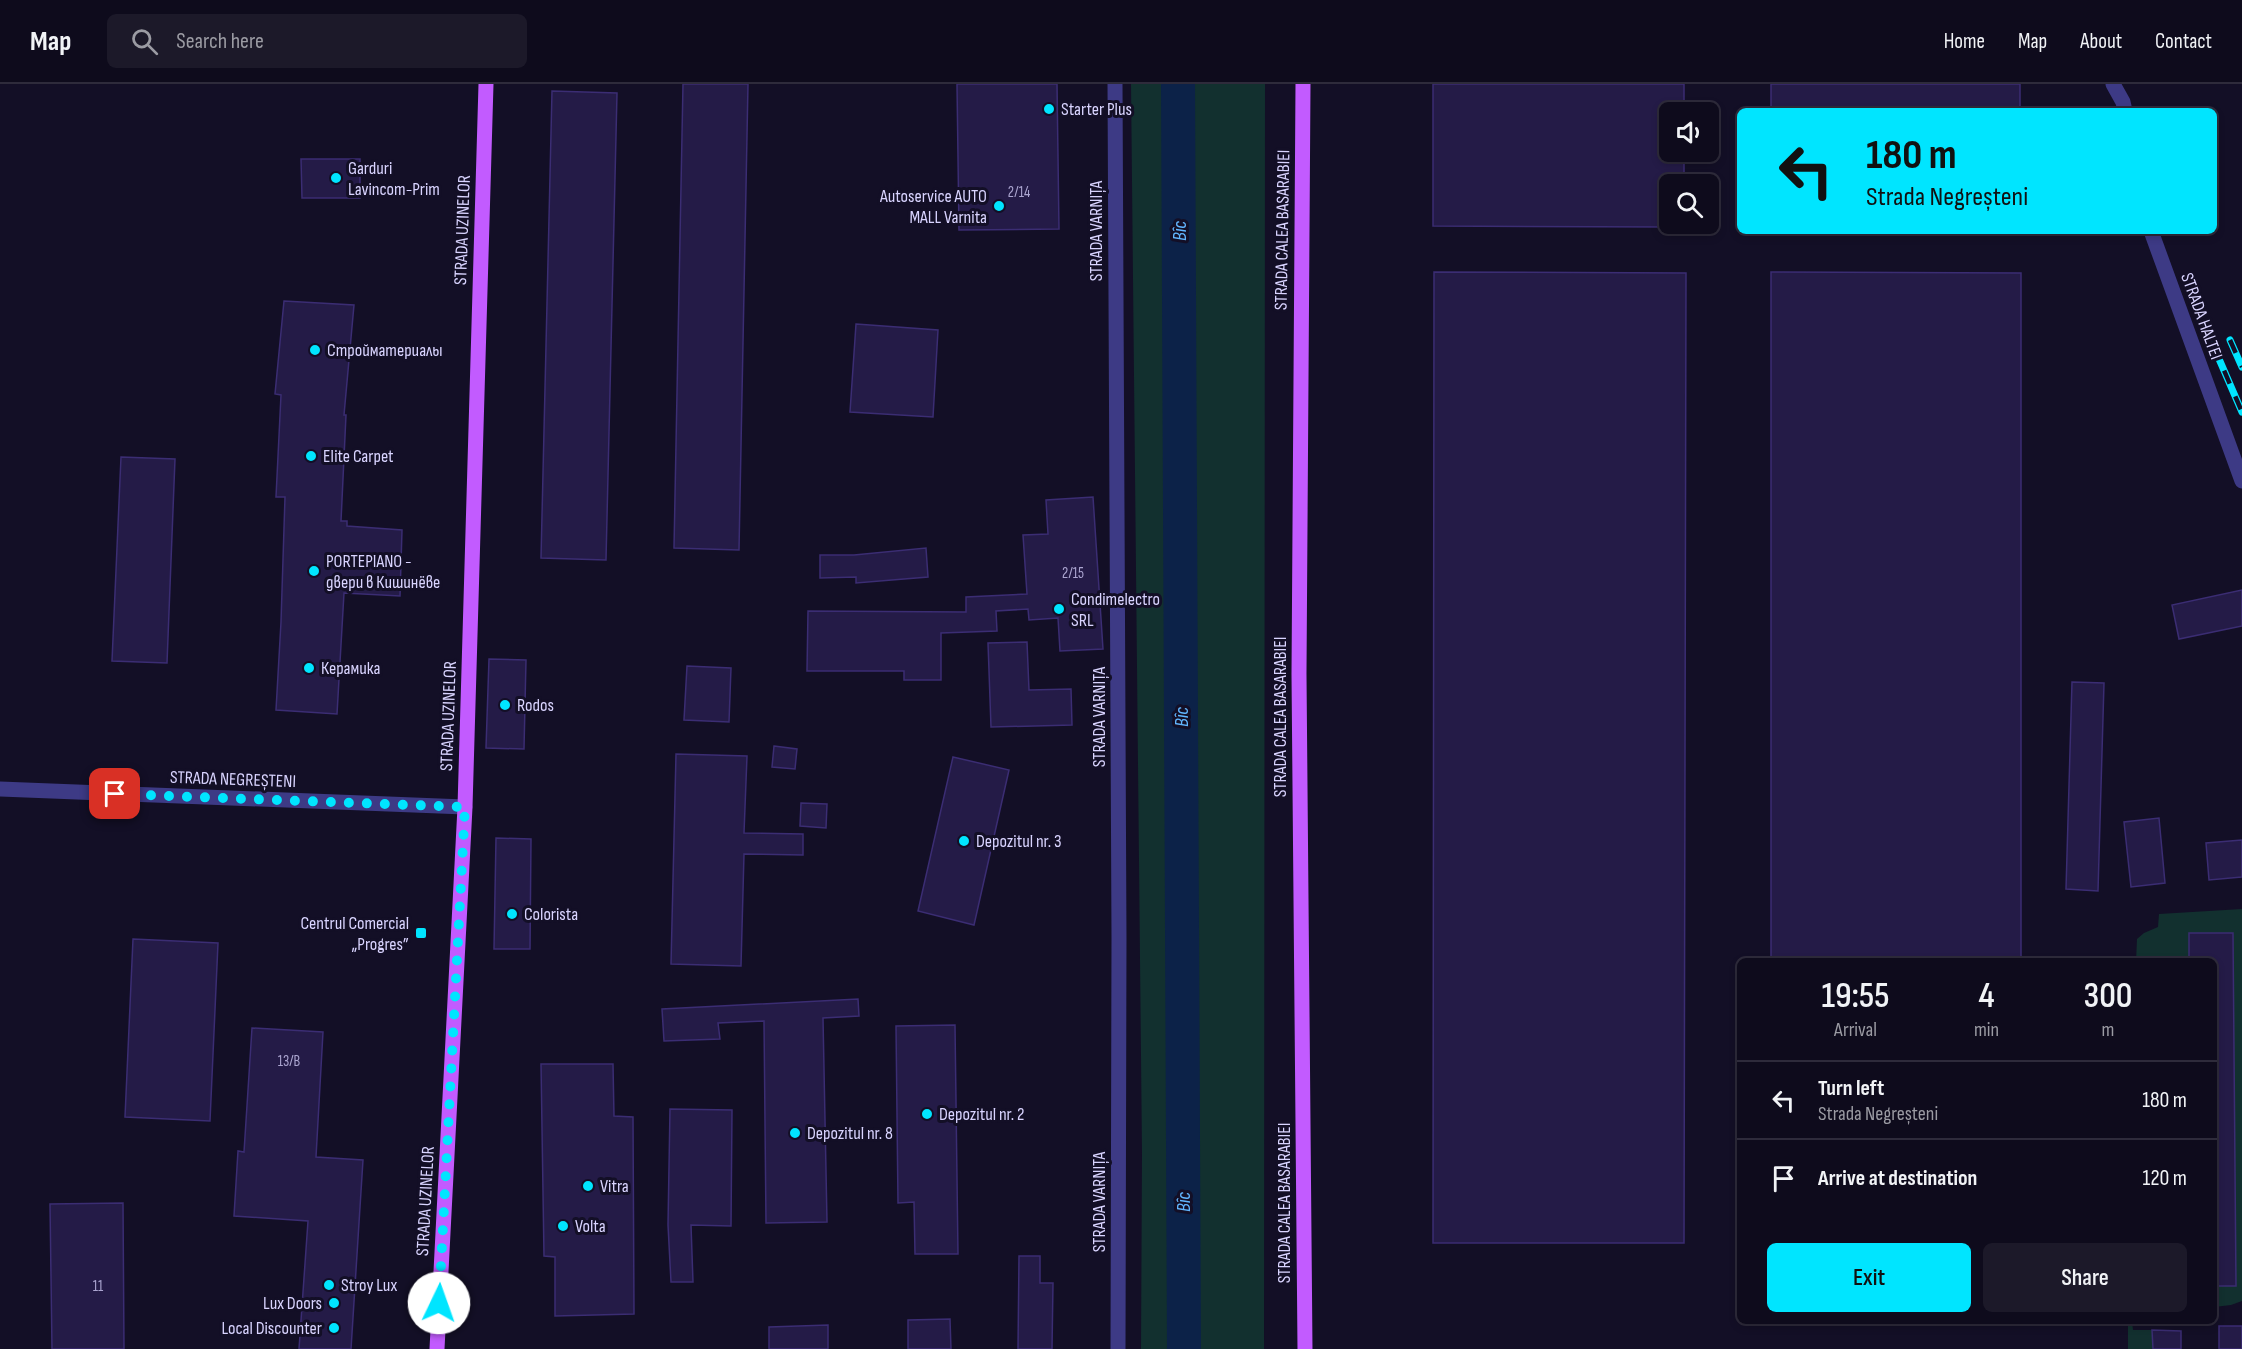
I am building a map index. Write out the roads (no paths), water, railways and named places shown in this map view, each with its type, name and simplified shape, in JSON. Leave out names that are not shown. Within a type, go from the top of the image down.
[{"type":"main road","name":"STRADA UZINELOR","points":[[437,1349],[465,807],[486,84]]},
{"type":"main road","name":"STRADA CALEA BASARABIEI","points":[[1303,84],[1299,686],[1305,1349]]},
{"type":"street","name":"STRADA VARNIȚA","points":[[1115,84],[1119,926],[1118,1349]]},
{"type":"street","points":[[2113,84],[2124,108]]},
{"type":"street","name":"STRADA HALTEI","points":[[2152,234],[2242,481]]},
{"type":"street","name":"STRADA NEGREȘTENI","points":[[0,789],[465,807]]},
{"type":"waterway","name":"Bîc","points":[[1178,84],[1184,1349]]},
{"type":"railway","points":[[2230,340],[2242,367]]},
{"type":"railway","points":[[2213,345],[2242,412]]},
{"type":"place","name":"Starter Plus","points":[[1049,109]]},
{"type":"place","name":"Garduri Lavincom-Prim","points":[[336,178]]},
{"type":"place","name":"Autoservice AUTO MALL Varnita","points":[[999,206]]},
{"type":"place","name":"Стройматериалы","points":[[315,350]]},
{"type":"place","name":"Elite Carpet","points":[[311,456]]},
{"type":"place","name":"PORTEPIANO - двери в Кишинёве","points":[[314,571]]},
{"type":"place","name":"Condimelectro SRL","points":[[1059,609]]},
{"type":"place","name":"Керамика","points":[[309,668]]},
{"type":"place","name":"Rodos","points":[[505,705]]},
{"type":"place","name":"Depozitul nr. 3","points":[[964,841]]},
{"type":"place","name":"Colorista","points":[[512,914]]},
{"type":"place","name":"Centrul Comercial „Progres”","points":[[421,933]]},
{"type":"place","name":"Depozitul nr. 2","points":[[927,1114]]},
{"type":"place","name":"Depozitul nr. 8","points":[[795,1133]]},
{"type":"place","name":"Vitra","points":[[588,1186]]},
{"type":"place","name":"Volta","points":[[563,1226]]},
{"type":"place","name":"Stroy Lux","points":[[329,1285]]},
{"type":"place","name":"Lux Doors","points":[[334,1303]]},
{"type":"place","name":"Local Discounter","points":[[334,1328]]}]
